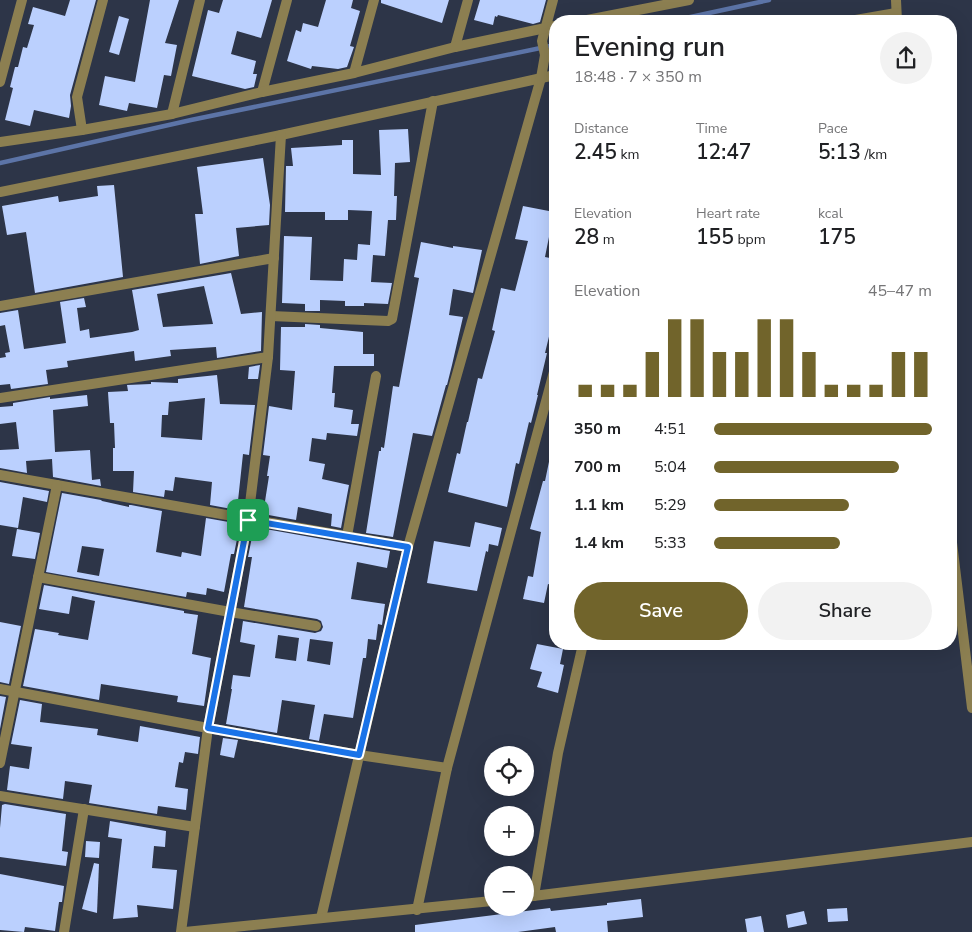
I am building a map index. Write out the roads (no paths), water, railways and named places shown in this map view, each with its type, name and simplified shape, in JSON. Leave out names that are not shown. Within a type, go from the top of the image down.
[{"type":"street","points":[[0,82],[22,0]]},
{"type":"street","points":[[82,130],[77,97],[103,0]]},
{"type":"street","points":[[172,114],[200,0]]},
{"type":"street","points":[[262,92],[287,0]]},
{"type":"street","points":[[354,73],[374,0]]},
{"type":"street","points":[[455,47],[468,0]]},
{"type":"street","points":[[551,15],[553,0]]},
{"type":"street","points":[[606,15],[651,4],[689,0]]},
{"type":"street","points":[[896,0],[897,15]]},
{"type":"street","points":[[0,142],[172,114],[262,92],[354,73],[455,47],[549,27]]},
{"type":"street","points":[[321,918],[408,547],[541,78],[545,55],[542,41],[549,29]]},
{"type":"street","points":[[0,192],[281,135],[549,76]]},
{"type":"street","points":[[271,316],[388,321],[392,319],[433,101]]},
{"type":"street","points":[[181,932],[208,728],[248,520],[268,357],[281,135]]},
{"type":"street","points":[[0,306],[274,258]]},
{"type":"street","points":[[0,398],[268,357]]},
{"type":"street","points":[[347,536],[376,376]]},
{"type":"street","points":[[417,910],[447,768],[549,390]]},
{"type":"street","points":[[0,475],[408,547]]},
{"type":"street","points":[[0,763],[57,485]]},
{"type":"street","points":[[38,577],[316,626]]},
{"type":"street","points":[[957,584],[972,708]]},
{"type":"street","points":[[534,872],[558,753],[582,650]]},
{"type":"street","points":[[0,689],[359,755],[447,768]]},
{"type":"street","points":[[0,796],[195,827]]},
{"type":"street","points":[[64,932],[84,809]]},
{"type":"street","points":[[534,896],[972,842]]},
{"type":"street","points":[[185,932],[484,902]]},
{"type":"waterway","points":[[700,15],[769,0]]},
{"type":"waterway","points":[[0,163],[191,120],[549,46]]}]
